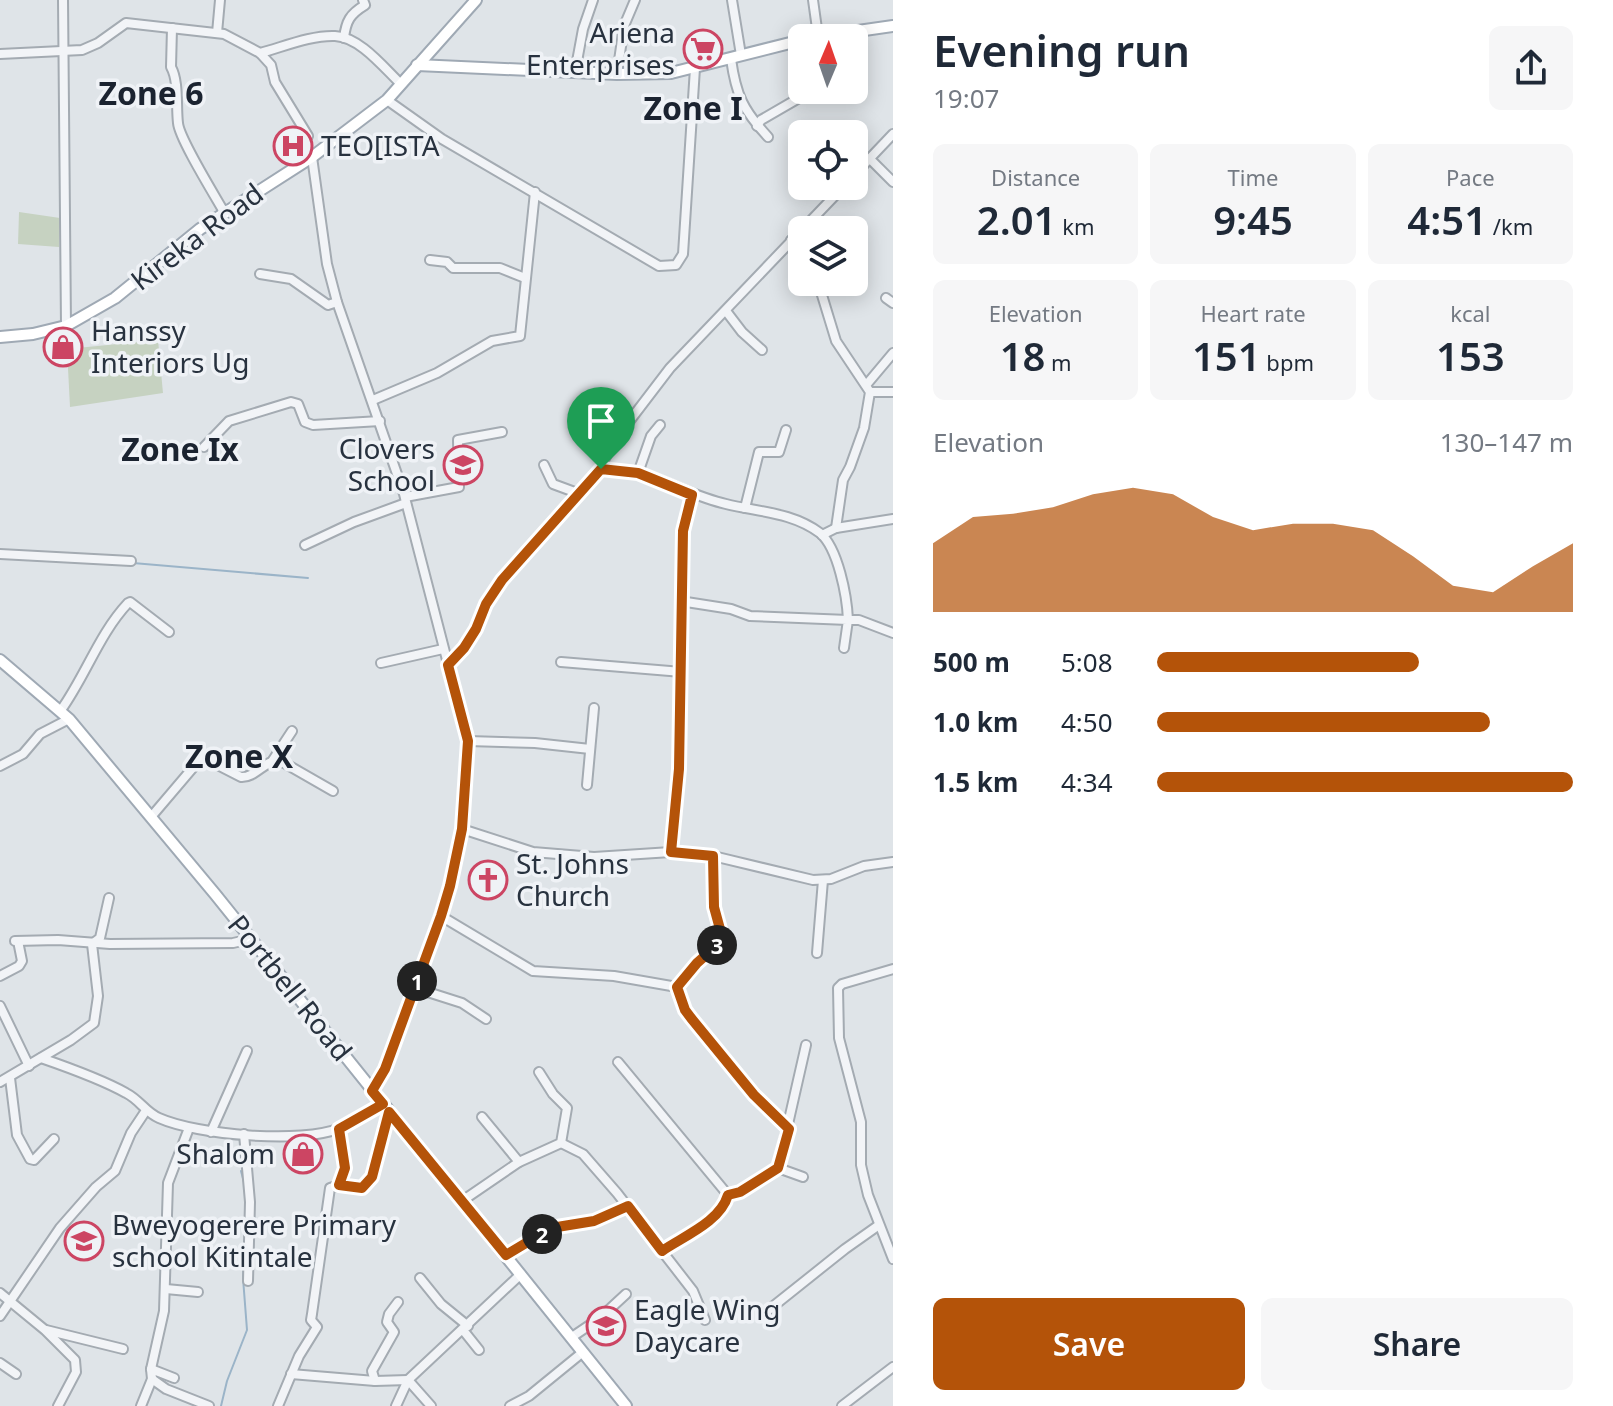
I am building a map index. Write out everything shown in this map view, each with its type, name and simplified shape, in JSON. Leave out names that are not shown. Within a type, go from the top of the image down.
[{"type":"main road","name":"Kireka Road","points":[[0,337],[33,334],[66,326],[115,298],[224,212],[312,157],[387,100],[476,0]]},
{"type":"main road","points":[[868,29],[893,26]]},
{"type":"main road","points":[[417,65],[617,74],[671,73],[788,44]]},
{"type":"main road","name":"Portbell Road","points":[[0,660],[69,719],[251,939],[626,1406]]},
{"type":"street","points":[[63,0],[66,326]]},
{"type":"street","points":[[217,33],[220,0]]},
{"type":"street","points":[[344,38],[346,23],[352,13],[365,5],[363,0]]},
{"type":"street","points":[[575,72],[583,29],[593,0]]},
{"type":"street","points":[[617,74],[624,26],[635,0]]},
{"type":"street","points":[[732,0],[739,99],[768,137]]},
{"type":"street","points":[[813,0],[814,24]]},
{"type":"street","points":[[0,54],[64,53],[90,48],[126,23],[217,33],[260,53],[271,65],[275,82],[308,136]]},
{"type":"street","points":[[172,28],[171,67],[179,104],[178,126],[201,175],[224,212]]},
{"type":"street","points":[[260,53],[315,39],[344,38],[359,46],[401,84]]},
{"type":"street","points":[[387,100],[442,139],[659,266],[668,267],[676,265],[683,254],[695,68]]},
{"type":"street","points":[[757,126],[761,120],[789,104]]},
{"type":"street","points":[[893,134],[870,159],[893,182]]},
{"type":"street","points":[[312,157],[327,264],[337,302],[405,500],[468,741],[462,829],[450,886],[385,1069],[372,1091]]},
{"type":"street","points":[[373,400],[437,373],[492,341],[520,336],[535,192]]},
{"type":"street","points":[[815,216],[830,200]]},
{"type":"street","points":[[448,665],[464,648],[502,580],[601,469],[625,425],[670,368],[788,243]]},
{"type":"street","points":[[430,260],[447,262],[453,268],[500,268],[525,278]]},
{"type":"street","points":[[260,274],[291,279],[328,305],[337,302]]},
{"type":"street","points":[[822,296],[836,341],[868,388],[893,392]]},
{"type":"street","points":[[726,311],[742,332],[762,350]]},
{"type":"street","points":[[836,528],[839,494],[864,428],[868,388],[893,353]]},
{"type":"street","points":[[204,447],[229,421],[291,402],[298,404],[305,422],[313,425],[380,421]]},
{"type":"street","points":[[638,473],[651,436],[660,425]]},
{"type":"street","points":[[745,508],[759,452],[779,452],[786,430]]},
{"type":"street","points":[[305,545],[405,500],[459,487],[458,440],[502,432]]},
{"type":"street","points":[[544,465],[553,484],[580,494]]},
{"type":"street","points":[[601,469],[638,473],[692,495],[784,515],[822,535],[841,571],[848,620],[844,648]]},
{"type":"street","points":[[671,852],[679,769],[683,531],[692,495]]},
{"type":"street","points":[[822,535],[836,528],[893,519]]},
{"type":"street","points":[[0,554],[131,561]]},
{"type":"street","points":[[680,601],[731,609],[750,616],[859,620],[893,633]]},
{"type":"street","points":[[61,710],[86,671],[111,621],[128,603],[169,632]]},
{"type":"street","points":[[381,663],[443,649]]},
{"type":"street","points":[[561,662],[682,672]]},
{"type":"street","points":[[587,785],[594,708]]},
{"type":"street","points":[[0,766],[23,754],[40,734],[69,719]]},
{"type":"street","points":[[151,817],[202,757],[247,778],[273,760],[292,731]]},
{"type":"street","points":[[468,741],[590,749]]},
{"type":"street","points":[[273,760],[279,760],[333,791]]},
{"type":"street","points":[[462,829],[533,852],[594,857],[671,852],[713,856],[813,880],[823,880],[864,866],[893,862]]},
{"type":"street","points":[[677,987],[697,963],[723,940],[714,907],[713,856]]},
{"type":"street","points":[[817,953],[823,880]]},
{"type":"street","points":[[92,944],[100,938],[109,898]]},
{"type":"street","points":[[441,916],[533,971],[614,976],[677,987]]},
{"type":"street","points":[[0,976],[19,966],[22,961],[17,941],[233,943],[251,939]]},
{"type":"street","points":[[0,1082],[83,1032],[96,1019],[98,996],[92,944]]},
{"type":"street","points":[[893,969],[842,984],[838,988],[839,1038],[861,1122],[861,1165],[893,1259]]},
{"type":"street","points":[[677,987],[691,1018],[754,1095],[789,1129]]},
{"type":"street","points":[[415,988],[455,1000],[486,1019]]},
{"type":"street","points":[[0,1006],[29,1066]]},
{"type":"street","points":[[728,1195],[740,1192],[778,1168],[806,1045]]},
{"type":"street","points":[[211,1132],[247,1051]]},
{"type":"street","points":[[41,1058],[124,1091],[140,1103],[145,1112],[189,1128],[211,1132],[294,1136],[339,1129],[386,1108]]},
{"type":"street","points":[[618,1062],[728,1195]]},
{"type":"street","points":[[539,1072],[553,1094],[567,1108],[561,1143]]},
{"type":"street","points":[[10,1078],[17,1135],[30,1159],[34,1160],[54,1139]]},
{"type":"street","points":[[278,1406],[291,1374],[317,1327],[311,1320],[314,1285],[319,1273],[330,1188],[339,1185],[362,1188],[370,1181],[386,1108]]},
{"type":"street","points":[[0,1316],[60,1228],[96,1187],[115,1171],[131,1133],[145,1112]]},
{"type":"street","points":[[482,1117],[519,1162]]},
{"type":"street","points":[[141,1406],[152,1374],[164,1311],[168,1183],[189,1128]]},
{"type":"street","points":[[339,1129],[345,1168],[339,1185]]},
{"type":"street","points":[[244,1134],[250,1202],[248,1281]]},
{"type":"street","points":[[462,1201],[519,1162],[561,1143]]},
{"type":"street","points":[[561,1143],[583,1154],[628,1206],[698,1298],[705,1320]]},
{"type":"street","points":[[778,1168],[803,1177]]},
{"type":"street","points":[[662,1251],[715,1216],[728,1195]]},
{"type":"street","points":[[506,1255],[551,1228],[594,1221],[628,1206]]},
{"type":"street","points":[[766,1312],[879,1225]]},
{"type":"street","points":[[396,1406],[408,1380],[521,1274]]},
{"type":"street","points":[[420,1278],[466,1328],[479,1350]]},
{"type":"street","points":[[166,1289],[198,1292]]},
{"type":"street","points":[[0,1293],[75,1360],[77,1366],[58,1406]]},
{"type":"street","points":[[572,1337],[600,1318],[626,1294]]},
{"type":"street","points":[[375,1381],[372,1371],[394,1332],[387,1322],[398,1302]]},
{"type":"street","points":[[45,1330],[123,1349]]},
{"type":"street","points":[[510,1406],[529,1396],[583,1352]]},
{"type":"street","points":[[1,1365],[16,1374]]},
{"type":"street","points":[[842,1406],[893,1367]]},
{"type":"street","points":[[152,1374],[174,1378]]},
{"type":"street","points":[[152,1374],[181,1395],[209,1406]]},
{"type":"street","points":[[291,1374],[375,1381],[408,1380]]},
{"type":"street","points":[[408,1380],[431,1406]]},
{"type":"street","points":[[179,1406],[181,1395]]},
{"type":"green space","points":[[19,212],[60,218],[59,247],[18,244]]},
{"type":"green space","points":[[158,340],[163,393],[70,407],[67,349]]},
{"type":"waterway","points":[[133,563],[308,578]]},
{"type":"waterway","points":[[241,1171],[245,1186]]},
{"type":"waterway","points":[[221,1406],[227,1381],[247,1330],[243,1278],[245,1244]]},
{"type":"place","name":"Ariena Enterprises","points":[[703,49]]},
{"type":"place","name":"TEO[ISTA","points":[[293,146]]},
{"type":"place","name":"Hanssy Interiors Ug","points":[[63,347]]},
{"type":"place","name":"Clovers School","points":[[463,465]]},
{"type":"place","name":"St. Johns Church","points":[[488,880]]},
{"type":"place","name":"Shalom","points":[[303,1154]]},
{"type":"place","name":"Bweyogerere Primary school Kitintale","points":[[84,1241]]},
{"type":"place","name":"Eagle Wing Daycare","points":[[606,1326]]},
{"type":"district","name":"Zone 6","points":[[151,94]]},
{"type":"district","name":"Zone I","points":[[693,109]]},
{"type":"district","name":"Zone Ix","points":[[180,450]]},
{"type":"district","name":"Zone X","points":[[239,757]]},
{"type":"route","points":[[601,469],[638,473],[692,495],[683,531],[679,769],[671,852],[713,856],[714,907],[723,940],[697,963],[677,987],[691,1018],[754,1095],[789,1129],[778,1168],[740,1192],[728,1195],[715,1216],[662,1251],[628,1206],[594,1221],[551,1228],[506,1255],[389,1112],[370,1181],[362,1188],[339,1185],[345,1168],[339,1129],[383,1104],[372,1091],[385,1069],[450,886],[462,829],[468,741],[448,665],[464,648],[502,580],[601,469]]}]
